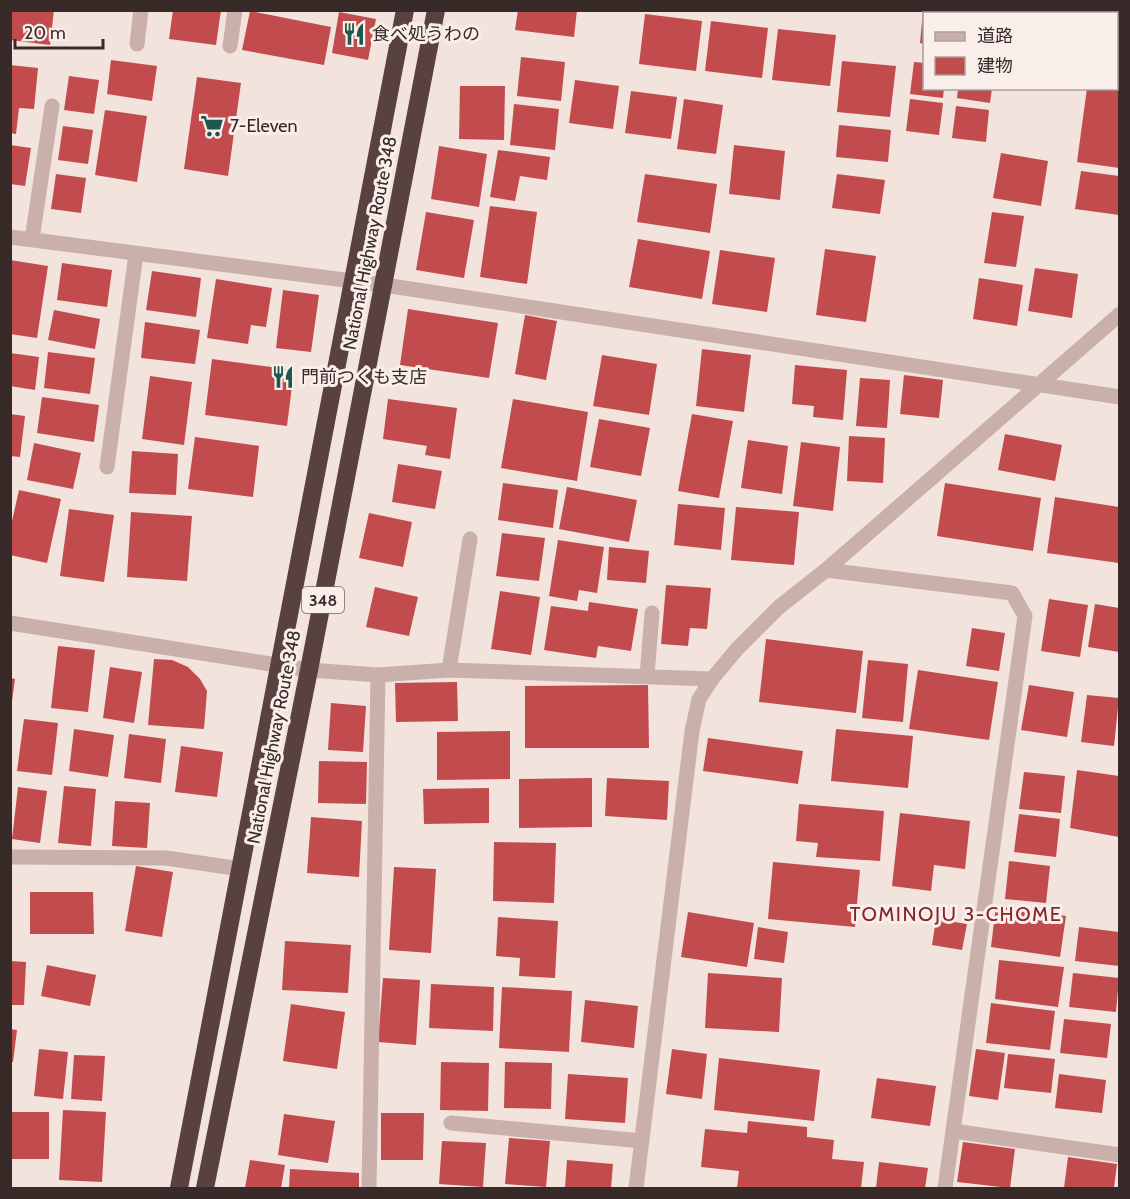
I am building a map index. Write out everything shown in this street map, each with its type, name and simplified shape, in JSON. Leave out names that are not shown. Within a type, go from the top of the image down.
[{"type":"highway","name":"National Highway Route 348","points":[[179,1188],[405,10]]},
{"type":"highway","name":"National Highway Route 348","points":[[204,1188],[309,670],[436,10]]},
{"type":"street","points":[[137,44],[141,10]]},
{"type":"street","points":[[230,46],[235,10]]},
{"type":"street","points":[[32,239],[52,106]]},
{"type":"street","points":[[10,237],[384,285],[1119,397]]},
{"type":"street","points":[[107,467],[136,254]]},
{"type":"street","points":[[636,1188],[692,731],[699,699],[737,649],[779,608],[826,570],[1119,314]]},
{"type":"street","points":[[449,670],[470,539]]},
{"type":"street","points":[[826,570],[1012,593],[1025,616],[945,1188]]},
{"type":"street","points":[[647,676],[652,613]]},
{"type":"street","points":[[10,623],[309,670],[378,675],[449,670],[712,679]]},
{"type":"street","points":[[369,1188],[378,675]]},
{"type":"street","points":[[10,857],[166,858],[241,868]]},
{"type":"street","points":[[451,1123],[642,1141]]},
{"type":"street","points":[[953,1131],[1119,1155]]},
{"type":"building","points":[[10,10],[54,10],[50,45],[10,40]]},
{"type":"building","points":[[173,10],[221,10],[216,45],[169,39]]},
{"type":"building","points":[[518,10],[577,10],[574,37],[515,30]]},
{"type":"building","points":[[923,10],[969,10],[969,12],[923,12],[923,44],[920,43]]},
{"type":"building","points":[[250,11],[331,27],[324,65],[242,50]]},
{"type":"building","points":[[339,12],[376,19],[368,60],[332,53]]},
{"type":"building","points":[[645,14],[702,21],[696,71],[639,64]]},
{"type":"building","points":[[711,21],[768,28],[762,78],[705,71]]},
{"type":"building","points":[[778,29],[836,35],[830,86],[772,80]]},
{"type":"building","points":[[521,57],[565,62],[561,101],[517,96]]},
{"type":"building","points":[[111,60],[157,66],[152,101],[107,94]]},
{"type":"building","points":[[842,61],[896,66],[890,117],[837,112]]},
{"type":"building","points":[[914,62],[923,63],[923,90],[944,90],[943,98],[910,94]]},
{"type":"building","points":[[10,65],[38,68],[34,109],[19,108],[16,134],[10,133]]},
{"type":"building","points":[[1119,69],[1119,168],[1077,162],[1087,90],[1118,90]]},
{"type":"building","points":[[69,76],[99,80],[94,114],[64,110]]},
{"type":"building","name":"7-Eleven","points":[[197,77],[241,83],[228,176],[184,169]]},
{"type":"building","points":[[575,80],[619,86],[613,129],[569,123]]},
{"type":"building","points":[[460,86],[505,86],[504,140],[459,139]]},
{"type":"building","points":[[958,90],[992,90],[990,103],[957,98]]},
{"type":"building","points":[[631,91],[677,97],[671,139],[625,133]]},
{"type":"building","points":[[684,99],[723,105],[716,154],[677,149]]},
{"type":"building","points":[[910,99],[943,103],[939,135],[906,131]]},
{"type":"building","points":[[514,104],[559,109],[555,150],[510,145]]},
{"type":"building","points":[[956,106],[989,110],[986,142],[952,138]]},
{"type":"building","points":[[105,110],[147,116],[137,182],[95,175]]},
{"type":"building","points":[[839,125],[891,130],[888,162],[836,157]]},
{"type":"building","points":[[63,126],[93,130],[88,164],[58,160]]},
{"type":"building","points":[[10,145],[31,148],[25,186],[10,184]]},
{"type":"building","points":[[734,145],[785,151],[780,200],[729,194]]},
{"type":"building","points":[[439,146],[487,154],[479,207],[431,199]]},
{"type":"building","points":[[498,150],[550,157],[547,180],[520,176],[515,201],[490,197]]},
{"type":"building","points":[[1001,153],[1048,161],[1041,206],[993,198]]},
{"type":"building","points":[[1081,171],[1119,176],[1119,215],[1075,209]]},
{"type":"building","points":[[56,174],[86,178],[81,213],[51,209]]},
{"type":"building","points":[[645,174],[717,184],[710,233],[637,222]]},
{"type":"building","points":[[837,174],[885,180],[880,214],[832,208]]},
{"type":"building","points":[[490,206],[537,212],[527,284],[480,277]]},
{"type":"building","points":[[426,212],[474,220],[464,278],[416,270]]},
{"type":"building","points":[[992,212],[1024,216],[1016,267],[984,263]]},
{"type":"building","points":[[638,239],[710,251],[702,299],[629,287]]},
{"type":"building","points":[[825,249],[876,256],[866,322],[816,315]]},
{"type":"building","points":[[720,250],[775,258],[767,312],[712,304]]},
{"type":"building","points":[[10,260],[48,266],[37,338],[10,334]]},
{"type":"building","points":[[62,263],[112,270],[107,307],[57,300]]},
{"type":"building","points":[[1035,268],[1078,274],[1072,318],[1028,311]]},
{"type":"building","points":[[152,271],[201,278],[196,317],[146,310]]},
{"type":"building","points":[[979,278],[1023,285],[1017,326],[973,319]]},
{"type":"building","points":[[216,279],[272,288],[266,327],[251,325],[248,344],[207,338]]},
{"type":"building","points":[[283,290],[319,295],[311,352],[276,348]]},
{"type":"building","points":[[408,309],[498,323],[489,378],[400,365]]},
{"type":"building","points":[[54,310],[100,319],[95,349],[48,340]]},
{"type":"building","points":[[525,315],[557,321],[546,380],[515,374]]},
{"type":"building","points":[[145,322],[200,330],[195,364],[141,358]]},
{"type":"building","points":[[702,349],[751,355],[744,412],[696,406]]},
{"type":"building","points":[[48,352],[95,358],[90,394],[44,388]]},
{"type":"building","points":[[10,353],[39,357],[35,390],[10,386]]},
{"type":"building","points":[[602,355],[657,364],[649,415],[593,406]]},
{"type":"building","points":[[212,359],[294,370],[287,426],[205,415]]},
{"type":"building","points":[[795,365],[847,370],[843,420],[813,417],[814,406],[792,404]]},
{"type":"building","points":[[904,375],[943,380],[939,418],[900,414]]},
{"type":"building","points":[[150,376],[192,382],[184,445],[142,439]]},
{"type":"building","points":[[860,378],[890,380],[887,428],[856,426]]},
{"type":"building","points":[[42,397],[99,405],[94,442],[37,433]]},
{"type":"building","points":[[388,399],[457,408],[450,459],[425,455],[427,446],[383,439]]},
{"type":"building","points":[[513,399],[588,412],[577,481],[501,468]]},
{"type":"building","points":[[10,414],[25,416],[20,457],[10,456]]},
{"type":"building","points":[[692,414],[733,421],[719,498],[678,491]]},
{"type":"building","points":[[599,419],[650,428],[641,476],[590,467]]},
{"type":"building","points":[[1005,434],[1062,445],[1055,481],[998,470]]},
{"type":"building","points":[[849,436],[885,438],[883,483],[847,481]]},
{"type":"building","points":[[195,437],[259,446],[253,497],[188,489]]},
{"type":"building","points":[[748,440],[788,446],[782,494],[741,488]]},
{"type":"building","points":[[801,442],[840,447],[833,511],[793,506]]},
{"type":"building","points":[[34,443],[81,453],[73,489],[27,480]]},
{"type":"building","points":[[132,451],[178,454],[176,495],[129,493]]},
{"type":"building","points":[[398,464],[442,471],[435,509],[392,502]]},
{"type":"building","points":[[503,483],[558,490],[553,528],[498,520]]},
{"type":"building","points":[[945,483],[1041,498],[1033,551],[937,536]]},
{"type":"building","points":[[567,487],[637,500],[629,542],[559,529]]},
{"type":"building","points":[[19,490],[61,499],[47,563],[10,555],[10,530]]},
{"type":"building","points":[[1055,497],[1119,507],[1119,563],[1047,553]]},
{"type":"building","points":[[678,504],[725,508],[721,550],[674,545]]},
{"type":"building","points":[[736,507],[799,512],[794,565],[731,560]]},
{"type":"building","points":[[69,509],[114,515],[104,582],[60,576]]},
{"type":"building","points":[[131,512],[192,516],[187,581],[127,577]]},
{"type":"building","points":[[369,513],[412,522],[403,567],[359,558]]},
{"type":"building","points":[[502,533],[545,538],[539,581],[496,576]]},
{"type":"building","points":[[558,540],[604,547],[597,593],[579,590],[577,601],[549,596]]},
{"type":"building","points":[[609,547],[649,551],[646,583],[607,580]]},
{"type":"building","points":[[666,585],[711,588],[707,629],[690,628],[688,646],[661,644]]},
{"type":"building","points":[[375,587],[418,597],[409,636],[366,627]]},
{"type":"building","points":[[500,591],[540,597],[531,655],[491,649]]},
{"type":"building","points":[[1049,599],[1088,605],[1080,657],[1041,651]]},
{"type":"building","points":[[589,602],[638,609],[631,651],[598,646],[596,658],[544,650],[551,606],[588,611]]},
{"type":"building","points":[[1095,604],[1119,608],[1119,652],[1088,647]]},
{"type":"building","points":[[972,628],[1005,633],[999,671],[966,666]]},
{"type":"building","points":[[766,639],[863,651],[856,713],[759,702]]},
{"type":"building","points":[[58,646],[95,650],[88,712],[51,708]]},
{"type":"building","points":[[154,659],[172,660],[188,667],[200,679],[207,691],[204,729],[148,725]]},
{"type":"building","points":[[868,660],[908,664],[903,722],[862,718]]},
{"type":"building","points":[[110,667],[142,672],[134,723],[103,718]]},
{"type":"building","points":[[918,670],[998,682],[989,740],[909,729]]},
{"type":"building","points":[[10,678],[15,679],[12,701],[10,701]]},
{"type":"building","points":[[457,682],[458,721],[396,722],[395,683]]},
{"type":"building","points":[[648,685],[649,748],[525,748],[525,686]]},
{"type":"building","points":[[1029,685],[1074,692],[1067,737],[1021,730]]},
{"type":"building","points":[[1087,695],[1119,698],[1114,746],[1081,742]]},
{"type":"building","points":[[331,703],[366,706],[363,752],[328,750]]},
{"type":"building","points":[[24,719],[58,723],[52,775],[17,771]]},
{"type":"building","points":[[74,729],[114,735],[108,777],[69,771]]},
{"type":"building","points":[[836,729],[913,736],[908,788],[831,781]]},
{"type":"building","points":[[510,731],[510,779],[437,780],[437,732]]},
{"type":"building","points":[[129,734],[166,739],[161,783],[124,778]]},
{"type":"building","points":[[708,738],[803,751],[798,784],[703,771]]},
{"type":"building","points":[[181,746],[223,752],[217,797],[175,792]]},
{"type":"building","points":[[319,761],[367,762],[366,804],[318,803]]},
{"type":"building","points":[[1077,770],[1119,776],[1119,837],[1070,828]]},
{"type":"building","points":[[1024,772],[1065,776],[1061,813],[1019,809]]},
{"type":"building","points":[[592,778],[592,827],[519,828],[519,779]]},
{"type":"building","points":[[607,778],[669,781],[667,820],[605,816]]},
{"type":"building","points":[[64,786],[96,789],[91,846],[58,843]]},
{"type":"building","points":[[18,787],[47,791],[40,843],[12,839]]},
{"type":"building","points":[[489,788],[489,823],[424,824],[423,789]]},
{"type":"building","points":[[115,801],[150,803],[147,848],[112,846]]},
{"type":"building","points":[[799,804],[884,811],[880,861],[816,857],[818,843],[796,841]]},
{"type":"building","points":[[900,813],[970,821],[965,869],[934,865],[931,891],[892,886]]},
{"type":"building","points":[[1019,814],[1060,819],[1056,857],[1014,852]]},
{"type":"building","points":[[311,817],[362,821],[359,877],[307,873]]},
{"type":"building","points":[[494,842],[556,843],[554,903],[493,901]]},
{"type":"building","points":[[1009,861],[1050,866],[1046,903],[1005,899]]},
{"type":"building","points":[[773,862],[860,870],[855,927],[768,919]]},
{"type":"building","points":[[136,866],[173,872],[162,937],[125,931]]},
{"type":"building","points":[[394,867],[436,869],[431,953],[389,950]]},
{"type":"building","points":[[30,892],[93,892],[94,934],[30,934]]},
{"type":"building","points":[[996,906],[1066,916],[1060,957],[991,947]]},
{"type":"building","points":[[688,912],[754,923],[747,967],[681,957]]},
{"type":"building","points":[[498,917],[558,921],[555,978],[519,976],[520,958],[496,956]]},
{"type":"building","points":[[936,919],[967,924],[962,950],[932,945]]},
{"type":"building","points":[[758,927],[788,932],[784,963],[754,959]]},
{"type":"building","points":[[1079,927],[1119,932],[1119,966],[1075,961]]},
{"type":"building","points":[[285,941],[351,945],[348,993],[282,990]]},
{"type":"building","points":[[999,960],[1064,967],[1058,1007],[995,999]]},
{"type":"building","points":[[10,961],[26,962],[24,1005],[10,1005]]},
{"type":"building","points":[[47,965],[96,975],[90,1006],[41,996]]},
{"type":"building","points":[[708,973],[782,978],[779,1032],[705,1028]]},
{"type":"building","points":[[1073,973],[1119,978],[1116,1012],[1069,1007]]},
{"type":"building","points":[[383,978],[420,980],[416,1045],[378,1042]]},
{"type":"building","points":[[431,984],[494,987],[493,1031],[429,1028]]},
{"type":"building","points":[[502,987],[572,991],[569,1052],[499,1048]]},
{"type":"building","points":[[585,1000],[638,1006],[634,1048],[581,1042]]},
{"type":"building","points":[[991,1003],[1055,1011],[1050,1050],[986,1043]]},
{"type":"building","points":[[291,1004],[345,1012],[337,1069],[283,1061]]},
{"type":"building","points":[[1064,1019],[1111,1024],[1107,1058],[1060,1053]]},
{"type":"building","points":[[10,1029],[17,1030],[13,1062],[10,1062]]},
{"type":"building","points":[[39,1049],[68,1052],[63,1099],[34,1096]]},
{"type":"building","points":[[672,1049],[707,1054],[702,1099],[666,1094]]},
{"type":"building","points":[[976,1049],[1005,1053],[998,1100],[969,1096]]},
{"type":"building","points":[[1008,1054],[1055,1059],[1051,1093],[1004,1088]]},
{"type":"building","points":[[74,1055],[105,1056],[102,1101],[71,1099]]},
{"type":"building","points":[[719,1058],[820,1070],[814,1121],[714,1110]]},
{"type":"building","points":[[441,1062],[489,1063],[488,1111],[440,1110]]},
{"type":"building","points":[[505,1062],[552,1063],[551,1109],[504,1108]]},
{"type":"building","points":[[568,1074],[628,1078],[625,1123],[565,1119]]},
{"type":"building","points":[[1059,1074],[1106,1080],[1102,1113],[1055,1108]]},
{"type":"building","points":[[877,1078],[936,1086],[930,1126],[871,1118]]},
{"type":"building","points":[[63,1110],[106,1112],[102,1182],[59,1180]]},
{"type":"building","points":[[10,1112],[49,1112],[49,1159],[10,1159]]},
{"type":"building","points":[[381,1113],[424,1113],[423,1160],[381,1160]]},
{"type":"building","points":[[284,1114],[335,1121],[328,1163],[278,1155]]},
{"type":"building","points":[[748,1121],[807,1127],[807,1137],[834,1140],[832,1159],[864,1162],[861,1188],[737,1188],[739,1171],[701,1167],[705,1129],[747,1133]]},
{"type":"building","points":[[509,1138],[550,1141],[546,1187],[505,1184]]},
{"type":"building","points":[[442,1141],[486,1143],[483,1187],[439,1184]]},
{"type":"building","points":[[963,1142],[1015,1149],[1010,1188],[957,1182]]},
{"type":"building","points":[[1068,1157],[1117,1164],[1114,1188],[1064,1188]]},
{"type":"building","points":[[250,1160],[285,1165],[281,1188],[245,1188]]},
{"type":"building","points":[[567,1160],[613,1164],[611,1188],[565,1188]]},
{"type":"building","points":[[879,1162],[928,1168],[925,1188],[876,1188]]},
{"type":"building","points":[[290,1169],[359,1173],[359,1188],[289,1188]]},
{"type":"place","name":"食べ処うわの","points":[[354,34]]},
{"type":"place","name":"7-Eleven","points":[[212,126]]},
{"type":"place","name":"門前つくも支店","points":[[283,377]]},
{"type":"district","name":"TOMINOJU 3-CHOME","points":[[956,914]]}]
